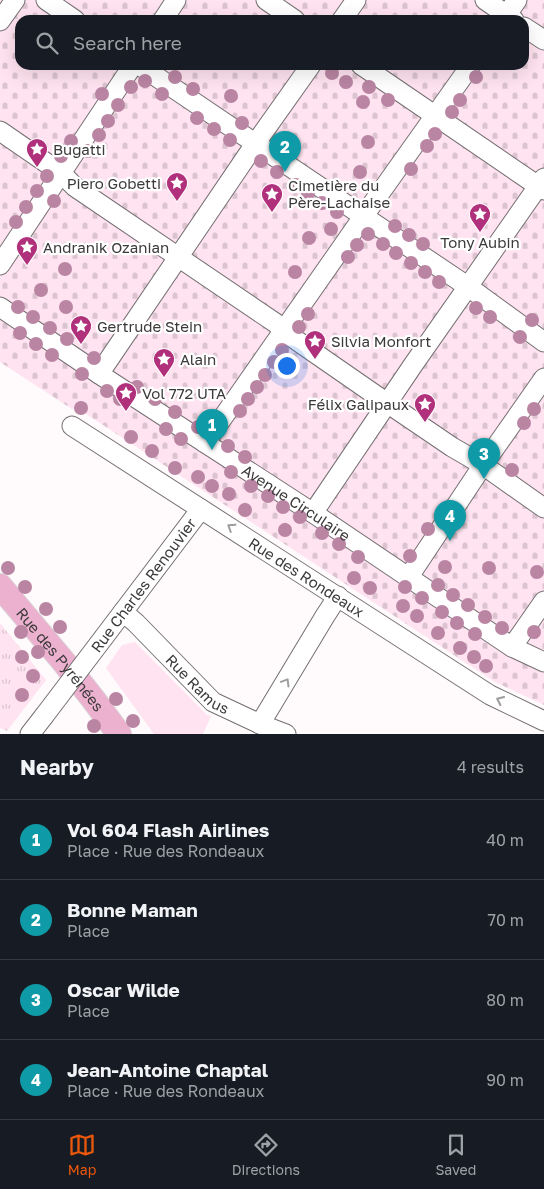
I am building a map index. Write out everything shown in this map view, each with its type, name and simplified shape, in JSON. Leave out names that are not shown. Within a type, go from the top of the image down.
[{"type":"main road","name":"Rue des Pyrénées","points":[[0,586],[63,661],[119,734]]},
{"type":"street","points":[[0,22],[15,0]]},
{"type":"street","points":[[46,0],[68,15]]},
{"type":"street","points":[[166,15],[176,0]]},
{"type":"street","points":[[266,0],[288,15]]},
{"type":"street","points":[[346,15],[356,0]]},
{"type":"street","points":[[485,0],[510,14]]},
{"type":"street","points":[[529,30],[544,40]]},
{"type":"street","points":[[0,265],[130,70]]},
{"type":"street","points":[[146,70],[467,286],[544,342]]},
{"type":"street","points":[[99,374],[308,70]]},
{"type":"street","points":[[313,512],[467,286],[542,185],[368,70]]},
{"type":"street","points":[[205,443],[468,70]]},
{"type":"street","points":[[0,131],[61,172],[75,187],[276,324],[283,331],[387,403],[446,443],[483,465],[544,508]]},
{"type":"street","name":"Avenue Circulaire","points":[[0,307],[99,374],[313,512],[512,647],[544,662]]},
{"type":"street","points":[[408,578],[483,465],[544,378]]},
{"type":"street","name":"Rue des Rondeaux","points":[[72,426],[490,695],[544,721]]},
{"type":"street","name":"Rue Charles Renouvier","points":[[30,734],[201,509]]},
{"type":"street","points":[[260,724],[338,596]]},
{"type":"street","points":[[512,647],[544,601]]},
{"type":"street","name":"Rue Ramus","points":[[123,612],[213,702],[286,734]]},
{"type":"green space","name":"Cimetière du Père-Lachaise","points":[[0,0],[544,0],[544,705],[495,682],[77,408],[72,409],[0,362]]},
{"type":"green space","points":[[0,623],[46,680],[7,731],[0,728]]},
{"type":"green space","points":[[135,642],[207,715],[211,716],[203,734],[154,734],[106,668],[122,645]]},
{"type":"place","name":"Bugatti","points":[[37,168]]},
{"type":"place","name":"Bonne Maman","points":[[285,172]]},
{"type":"place","name":"Piero Gobetti","points":[[177,202]]},
{"type":"place","name":"Cimetière du Père-Lachaise","points":[[272,213]]},
{"type":"place","name":"Tony Aubin","points":[[480,233]]},
{"type":"place","name":"Andranik Ozanian","points":[[27,266]]},
{"type":"place","name":"Gertrude Stein","points":[[81,345]]},
{"type":"place","name":"Silvia Monfort","points":[[315,360]]},
{"type":"place","name":"Alain","points":[[164,378]]},
{"type":"place","name":"Vol 772 UTA","points":[[126,412]]},
{"type":"place","name":"Félix Galipaux","points":[[425,423]]},
{"type":"place","name":"Vol 604 Flash Airlines","points":[[212,450]]},
{"type":"place","name":"Oscar Wilde","points":[[484,479]]},
{"type":"place","name":"Jean-Antoine Chaptal","points":[[450,541]]}]
